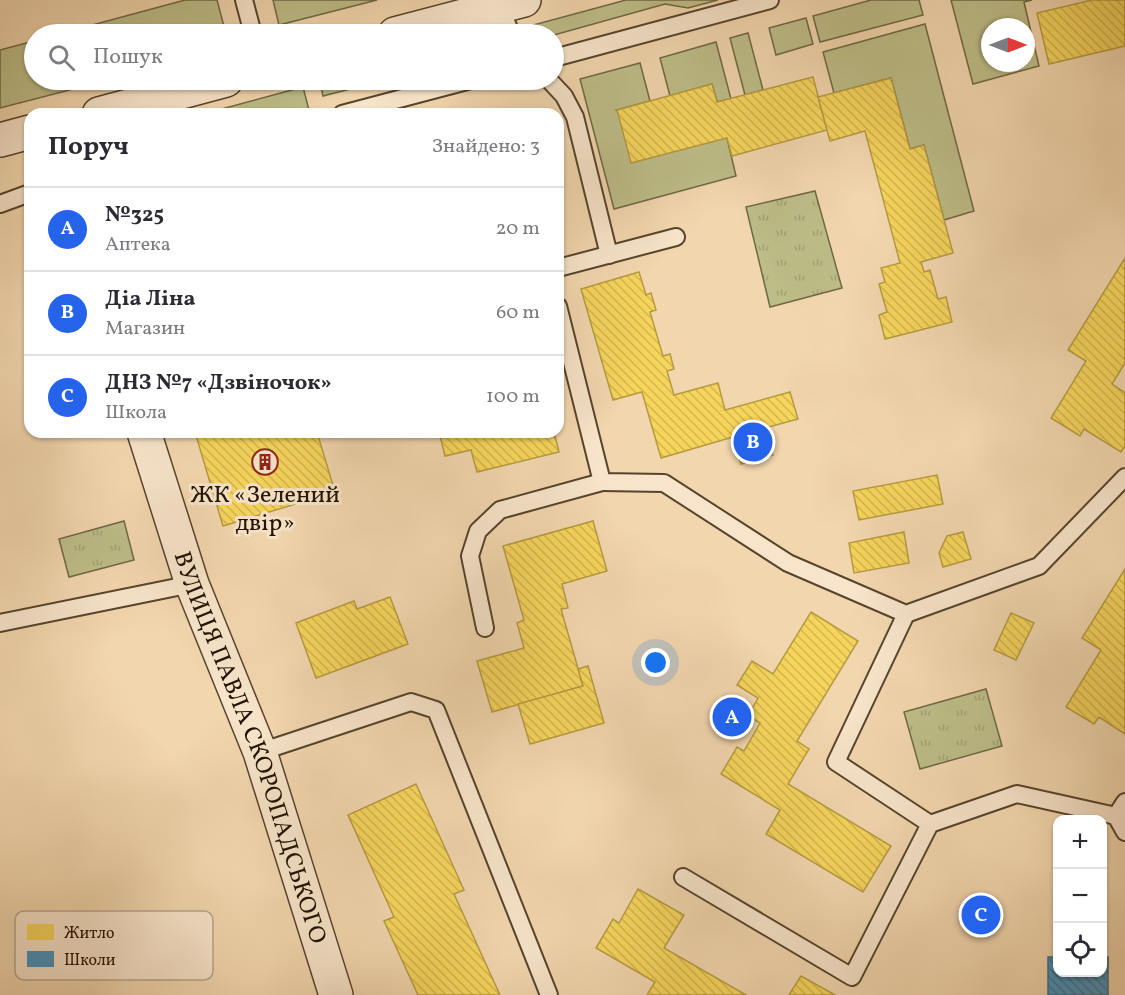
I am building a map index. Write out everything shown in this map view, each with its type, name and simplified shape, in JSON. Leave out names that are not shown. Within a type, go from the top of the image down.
[{"type":"street","points":[[454,24],[512,14]]},
{"type":"street","points":[[121,108],[189,90]]},
{"type":"street","points":[[0,140],[24,134]]},
{"type":"street","name":"ВУЛИЦЯ ПАВЛА СКОРОПАДСЬКОГО","points":[[146,438],[192,584],[260,752],[336,995]]},
{"type":"lane","points":[[244,0],[250,24]]},
{"type":"lane","points":[[564,55],[770,0]]},
{"type":"lane","points":[[365,108],[433,90]]},
{"type":"lane","points":[[558,90],[575,117],[609,255]]},
{"type":"lane","points":[[0,204],[24,195]]},
{"type":"lane","points":[[564,266],[676,237]]},
{"type":"lane","points":[[564,330],[602,482]]},
{"type":"lane","points":[[485,628],[471,556],[478,531],[500,510],[602,482],[664,483],[788,563],[906,614],[1039,566],[1125,477]]},
{"type":"lane","points":[[0,623],[192,584]]},
{"type":"lane","points":[[906,614],[836,762],[930,824]]},
{"type":"lane","points":[[260,752],[411,702],[436,710],[549,995]]},
{"type":"lane","points":[[683,877],[852,977],[930,824],[1017,794],[1121,809],[1125,832]]},
{"type":"green space","points":[[185,0],[217,0],[223,24],[96,24]]},
{"type":"green space","points":[[273,0],[377,0],[283,24],[279,24]]},
{"type":"green space","points":[[626,0],[718,0],[688,8],[665,4],[564,32],[564,24],[537,24]]},
{"type":"green space","points":[[871,0],[919,0],[923,15],[820,42],[813,16]]},
{"type":"green space","points":[[951,0],[1032,0],[1024,2],[1028,18],[981,18],[981,72],[1017,72],[973,84]]},
{"type":"green space","points":[[806,18],[813,44],[776,55],[769,28]]},
{"type":"green space","points":[[925,24],[974,211],[944,220],[924,145],[910,149],[891,78],[834,93],[823,52]]},
{"type":"green space","points":[[748,33],[763,90],[745,95],[730,38]]},
{"type":"green space","points":[[716,42],[731,99],[717,102],[712,84],[670,96],[660,58]]},
{"type":"green space","points":[[24,44],[24,90],[69,90],[0,108],[0,50]]},
{"type":"green space","points":[[1035,49],[1039,66],[1035,67]]},
{"type":"green space","points":[[640,63],[650,101],[617,110],[727,138],[736,176],[614,209],[580,79]]},
{"type":"green space","points":[[292,90],[304,90],[308,108],[225,108]]},
{"type":"green space","points":[[322,90],[346,90],[323,96]]},
{"type":"green space","points":[[815,191],[842,288],[770,307],[746,207]]},
{"type":"green space","points":[[124,521],[134,560],[69,577],[59,539]]},
{"type":"green space","points":[[986,689],[1002,746],[920,769],[904,712]]},
{"type":"building: Житло","points":[[1092,0],[1125,0],[1125,46],[1049,64],[1037,13]]},
{"type":"building: Житло","points":[[813,77],[827,130],[732,156],[727,138],[631,163],[617,110],[712,84],[717,102]]},
{"type":"building: Житло","points":[[891,78],[910,149],[924,145],[953,253],[921,262],[924,272],[930,270],[938,299],[946,297],[952,322],[885,339],[879,315],[887,312],[879,284],[885,282],[881,268],[900,263],[865,131],[830,141],[818,97]]},
{"type":"building: Житло","points":[[1125,258],[1125,363],[1112,384],[1125,393],[1125,446],[1121,452],[1084,429],[1080,436],[1051,418],[1086,361],[1068,350]]},
{"type":"building: Житло","points":[[639,272],[646,295],[651,293],[656,310],[650,312],[663,356],[670,354],[674,369],[667,371],[674,395],[718,383],[725,410],[790,392],[798,419],[765,428],[773,455],[741,464],[733,437],[661,458],[642,392],[613,400],[581,289]]},
{"type":"building: Житло","name":"ЖК «Зелений двір»","points":[[197,438],[319,438],[335,492],[223,526]]},
{"type":"building: Житло","points":[[440,438],[556,438],[559,452],[477,472],[471,450],[445,456]]},
{"type":"building: Житло","points":[[937,475],[943,504],[859,520],[853,491]]},
{"type":"building: Житло","points":[[593,521],[607,571],[562,584],[568,608],[561,609],[583,686],[492,712],[477,661],[524,648],[517,623],[524,620],[503,546]]},
{"type":"building: Житло","points":[[904,532],[909,563],[854,573],[849,543]]},
{"type":"building: Житло","points":[[963,532],[971,559],[943,567],[939,553],[947,536]]},
{"type":"building: Житло","points":[[1125,569],[1125,734],[1099,717],[1094,724],[1066,707],[1101,650],[1082,638]]},
{"type":"building: Житло","points":[[390,597],[408,644],[316,678],[296,623],[354,601],[357,609]]},
{"type":"building: Житло","points":[[811,612],[858,641],[797,741],[809,749],[788,784],[891,846],[863,892],[766,834],[780,810],[721,774],[737,747],[744,751],[760,723],[748,716],[758,698],[737,685],[752,661],[773,674]]},
{"type":"building: Житло","points":[[1011,613],[1034,623],[1016,660],[994,650]]},
{"type":"building: Житло","points":[[588,666],[604,723],[530,744],[518,704],[583,686],[578,669]]},
{"type":"building: Житло","points":[[416,784],[464,890],[454,894],[500,995],[418,995],[384,921],[394,917],[348,815]]},
{"type":"building: Житло","points":[[638,889],[684,915],[664,948],[746,995],[647,995],[655,982],[596,948],[613,919],[619,923]]},
{"type":"building: Житло","points":[[801,976],[835,995],[789,995]]},
{"type":"building: Школи","points":[[1048,957],[1053,957],[1053,977],[1107,977],[1108,957],[1108,995],[1048,995]]},
{"type":"place","name":"Діа Ліна","points":[[753,442]]},
{"type":"place","name":"ЖК «Зелений двір»","points":[[265,462]]},
{"type":"place","name":"№325","points":[[732,717]]},
{"type":"place","name":"ДНЗ №7 «Дзвіночок»","points":[[981,915]]}]
